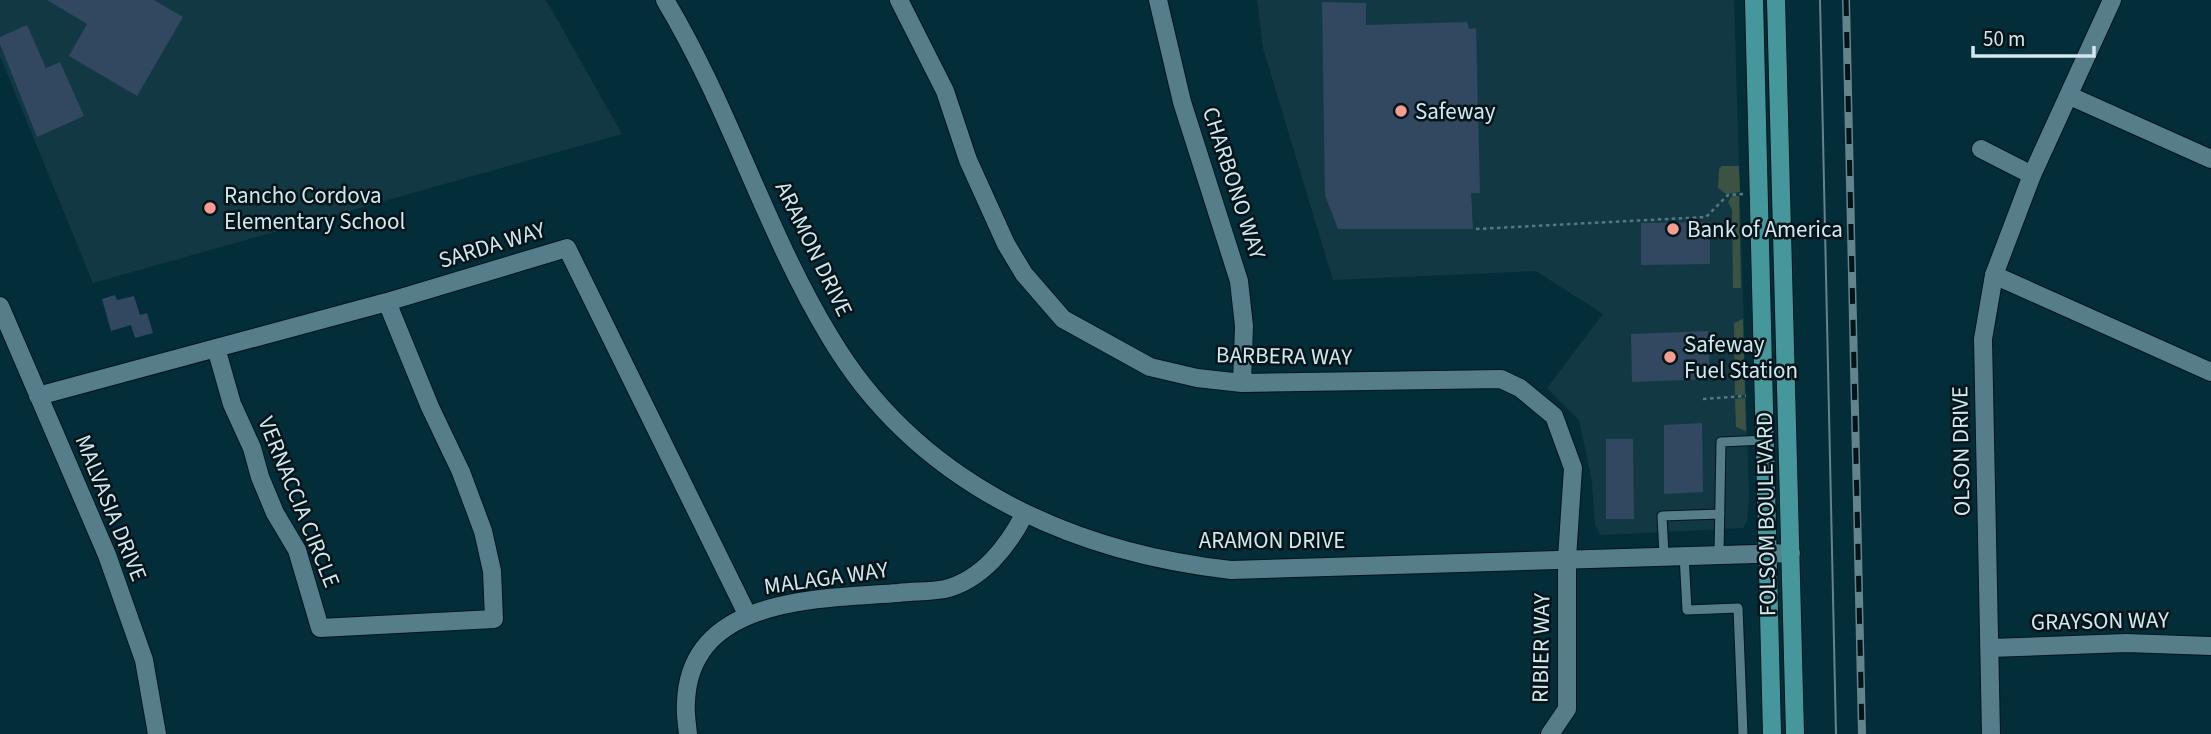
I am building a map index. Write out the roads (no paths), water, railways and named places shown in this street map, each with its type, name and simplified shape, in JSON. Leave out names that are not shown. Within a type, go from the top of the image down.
[{"type":"main road","name":"FOLSOM BOULEVARD","points":[[1754,0],[1771,734]]},
{"type":"main road","name":"FOLSOM BOULEVARD","points":[[1776,0],[1795,734]]},
{"type":"street","name":"ARAMON DRIVE","points":[[665,0],[697,54],[805,291],[831,339],[865,386],[907,432],[963,480],[1024,515],[1131,554],[1181,564],[1231,569],[1791,553]]},
{"type":"street","name":"BARBERA WAY","points":[[900,0],[945,91],[968,160],[1006,244],[1024,274],[1063,319],[1150,367],[1197,378],[1242,383],[1501,379],[1520,388],[1554,416],[1573,468],[1567,558]]},
{"type":"street","name":"CHARBONO WAY","points":[[1158,0],[1166,44],[1182,102],[1239,281],[1244,326],[1242,383]]},
{"type":"street","name":"OLSON DRIVE","points":[[1991,734],[1983,339],[1994,275],[2032,176],[2112,0]]},
{"type":"street","points":[[2070,96],[2211,159]]},
{"type":"street","points":[[1981,149],[2032,176]]},
{"type":"street","name":"SARDA WAY","points":[[38,396],[387,302],[567,248],[747,614]]},
{"type":"street","points":[[1994,275],[2211,372]]},
{"type":"street","name":"VERNACCIA CIRCLE","points":[[216,348],[232,404],[252,449],[260,477],[275,513],[297,550],[320,628],[494,619],[492,571],[483,531],[461,472],[430,407],[387,302]]},
{"type":"street","name":"MALVASIA DRIVE","points":[[0,306],[107,555],[144,660],[157,734]]},
{"type":"street","name":"MALAGA WAY","points":[[688,734],[686,702],[696,663],[707,643],[747,614],[812,599],[946,589],[999,555],[1024,515]]},
{"type":"street","name":"RIBIER WAY","points":[[1550,734],[1567,709],[1567,558]]},
{"type":"street","name":"GRAYSON WAY","points":[[1990,648],[2126,643],[2211,646]]},
{"type":"lane","points":[[1719,554],[1721,442],[1766,440]]},
{"type":"lane","points":[[1664,555],[1662,516],[1720,514]]},
{"type":"lane","points":[[1684,555],[1687,610],[1738,608],[1744,734]]},
{"type":"tram line","points":[[1820,0],[1836,734]]},
{"type":"railway","points":[[1846,0],[1862,734]]},
{"type":"place","name":"Safeway","points":[[1401,111]]},
{"type":"place","name":"Rancho Cordova Elementary School","points":[[210,208]]},
{"type":"place","name":"Bank of America","points":[[1673,229]]},
{"type":"place","name":"Safeway Fuel Station","points":[[1670,357]]}]
